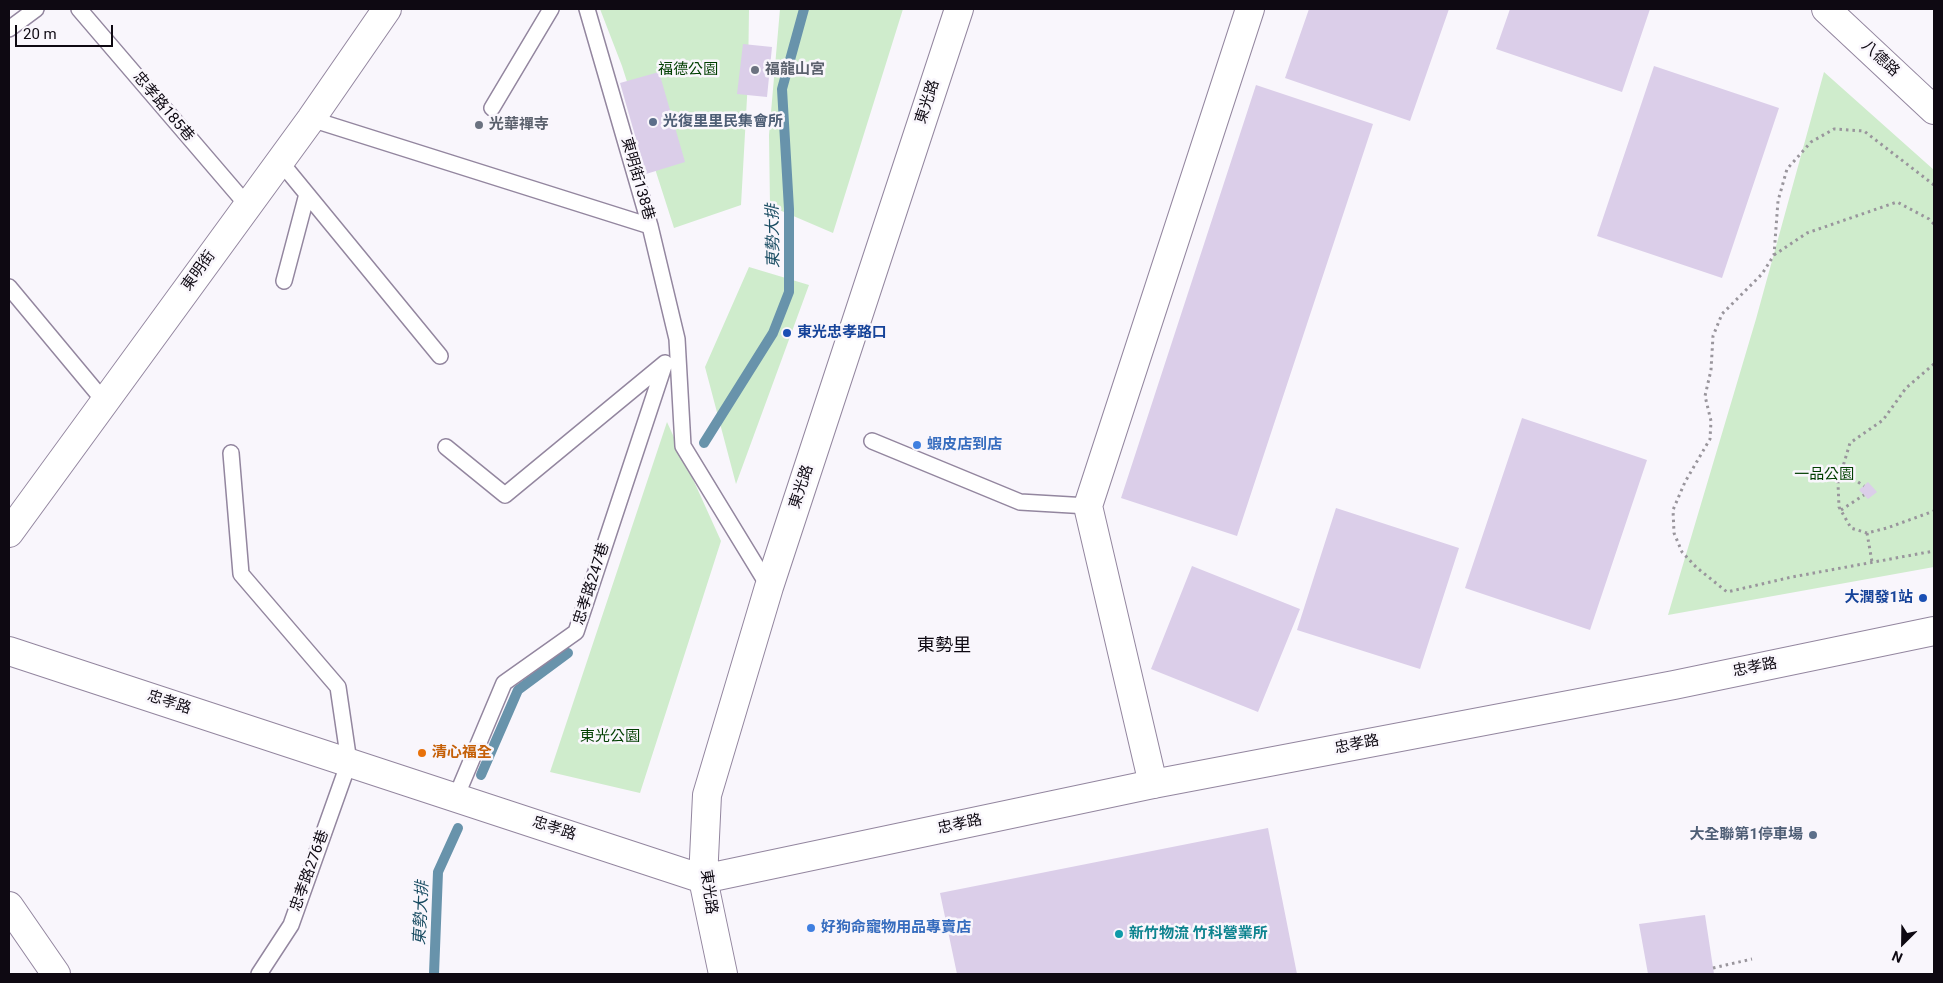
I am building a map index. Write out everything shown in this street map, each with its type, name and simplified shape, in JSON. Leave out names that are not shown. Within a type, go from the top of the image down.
[{"type":"street","name":"東明街","points":[[9,533],[246,205],[311,119],[387,9]]},
{"type":"street","name":"東光路","points":[[723,974],[703,878],[707,795],[769,586],[959,9]]},
{"type":"street","points":[[1153,784],[1088,506],[1250,9]]},
{"type":"street","name":"八德路","points":[[1826,9],[1934,110]]},
{"type":"street","name":"忠孝路","points":[[9,652],[703,878],[1153,784],[1674,685],[1934,631]]},
{"type":"street","points":[[9,906],[56,974]]},
{"type":"lane","points":[[9,29],[36,9]]},
{"type":"lane","name":"忠孝路185巷","points":[[79,9],[246,205]]},
{"type":"lane","points":[[492,108],[551,9]]},
{"type":"lane","name":"東明街138巷","points":[[587,9],[650,226],[677,338],[683,446],[769,586]]},
{"type":"lane","points":[[311,119],[650,226]]},
{"type":"lane","points":[[280,160],[440,356]]},
{"type":"lane","points":[[284,281],[307,194]]},
{"type":"lane","points":[[9,287],[104,401]]},
{"type":"lane","points":[[446,447],[505,494],[678,352]]},
{"type":"lane","name":"忠孝路247巷","points":[[456,797],[504,684],[576,632],[665,363]]},
{"type":"lane","points":[[872,441],[1020,502],[1088,506]]},
{"type":"lane","points":[[231,453],[241,574],[338,687],[349,762]]},
{"type":"lane","name":"忠孝路276巷","points":[[259,974],[291,925],[349,762]]},
{"type":"path","points":[[1774,255],[1778,202],[1787,169],[1811,142],[1834,128],[1864,131],[1934,185]]},
{"type":"path","points":[[1934,224],[1929,218],[1897,202],[1807,233],[1774,255],[1762,274],[1722,314],[1713,336],[1711,370],[1705,396],[1711,421],[1710,439],[1685,482],[1673,510],[1674,534],[1682,552],[1696,567],[1727,592],[1792,577],[1934,551]]},
{"type":"path","points":[[1934,364],[1906,388],[1883,420],[1850,443],[1838,483],[1841,510],[1852,528],[1867,533],[1934,511]]},
{"type":"path","points":[[1842,471],[1864,486]]},
{"type":"path","points":[[1841,510],[1864,494]]},
{"type":"path","points":[[1867,533],[1872,562]]},
{"type":"path","points":[[1713,968],[1752,959]]},
{"type":"green space","name":"福德公園","points":[[600,9],[749,9],[748,80],[741,205],[674,228],[622,66]]},
{"type":"green space","points":[[780,9],[903,9],[833,233],[770,206],[769,135]]},
{"type":"green space","name":"一品公園","points":[[1824,72],[1934,170],[1934,567],[1668,615],[1756,319]]},
{"type":"green space","points":[[749,267],[809,285],[736,484],[705,367]]},
{"type":"green space","name":"東光公園","points":[[667,422],[721,541],[640,793],[550,772]]},
{"type":"building","points":[[1309,9],[1449,9],[1410,121],[1285,78]]},
{"type":"building","points":[[1510,9],[1650,9],[1622,92],[1496,49]]},
{"type":"building","name":"福龍山宮","points":[[743,44],[772,47],[767,97],[737,94]]},
{"type":"building","points":[[1654,66],[1779,108],[1722,278],[1597,236]]},
{"type":"building","name":"光復里里民集會所","points":[[659,72],[685,162],[646,174],[620,83]]},
{"type":"building","points":[[1256,85],[1373,124],[1237,536],[1121,498]]},
{"type":"building","points":[[1522,418],[1647,460],[1590,630],[1465,588]]},
{"type":"building","points":[[1868,482],[1877,492],[1868,499],[1859,490]]},
{"type":"building","points":[[1336,508],[1459,548],[1420,669],[1297,630]]},
{"type":"building","points":[[1192,566],[1300,609],[1258,712],[1151,669]]},
{"type":"building","name":"新竹物流 竹科營業所","points":[[1268,828],[1297,974],[957,974],[940,893]]},
{"type":"building","points":[[1705,915],[1714,974],[1648,974],[1639,924]]},
{"type":"waterway","name":"東勢大排","points":[[704,443],[773,333],[789,292],[789,209],[782,89],[804,9]]},
{"type":"waterway","name":"東勢大排","points":[[481,775],[518,690],[568,653]]},
{"type":"waterway","name":"東勢大排","points":[[434,974],[438,872],[458,828]]},
{"type":"place","name":"福龍山宮","points":[[755,70]]},
{"type":"place","name":"光復里里民集會所","points":[[653,122]]},
{"type":"place","name":"光華禪寺","points":[[479,125]]},
{"type":"place","name":"東光忠孝路口","points":[[787,333]]},
{"type":"place","name":"蝦皮店到店","points":[[917,445]]},
{"type":"place","name":"大潤發1站","points":[[1923,598]]},
{"type":"place","name":"清心福全","points":[[422,753]]},
{"type":"place","name":"大全聯第1停車場","points":[[1813,835]]},
{"type":"place","name":"好狗命寵物用品專賣店","points":[[811,928]]},
{"type":"place","name":"新竹物流 竹科營業所","points":[[1119,934]]},
{"type":"district","name":"東勢里","points":[[944,646]]}]
